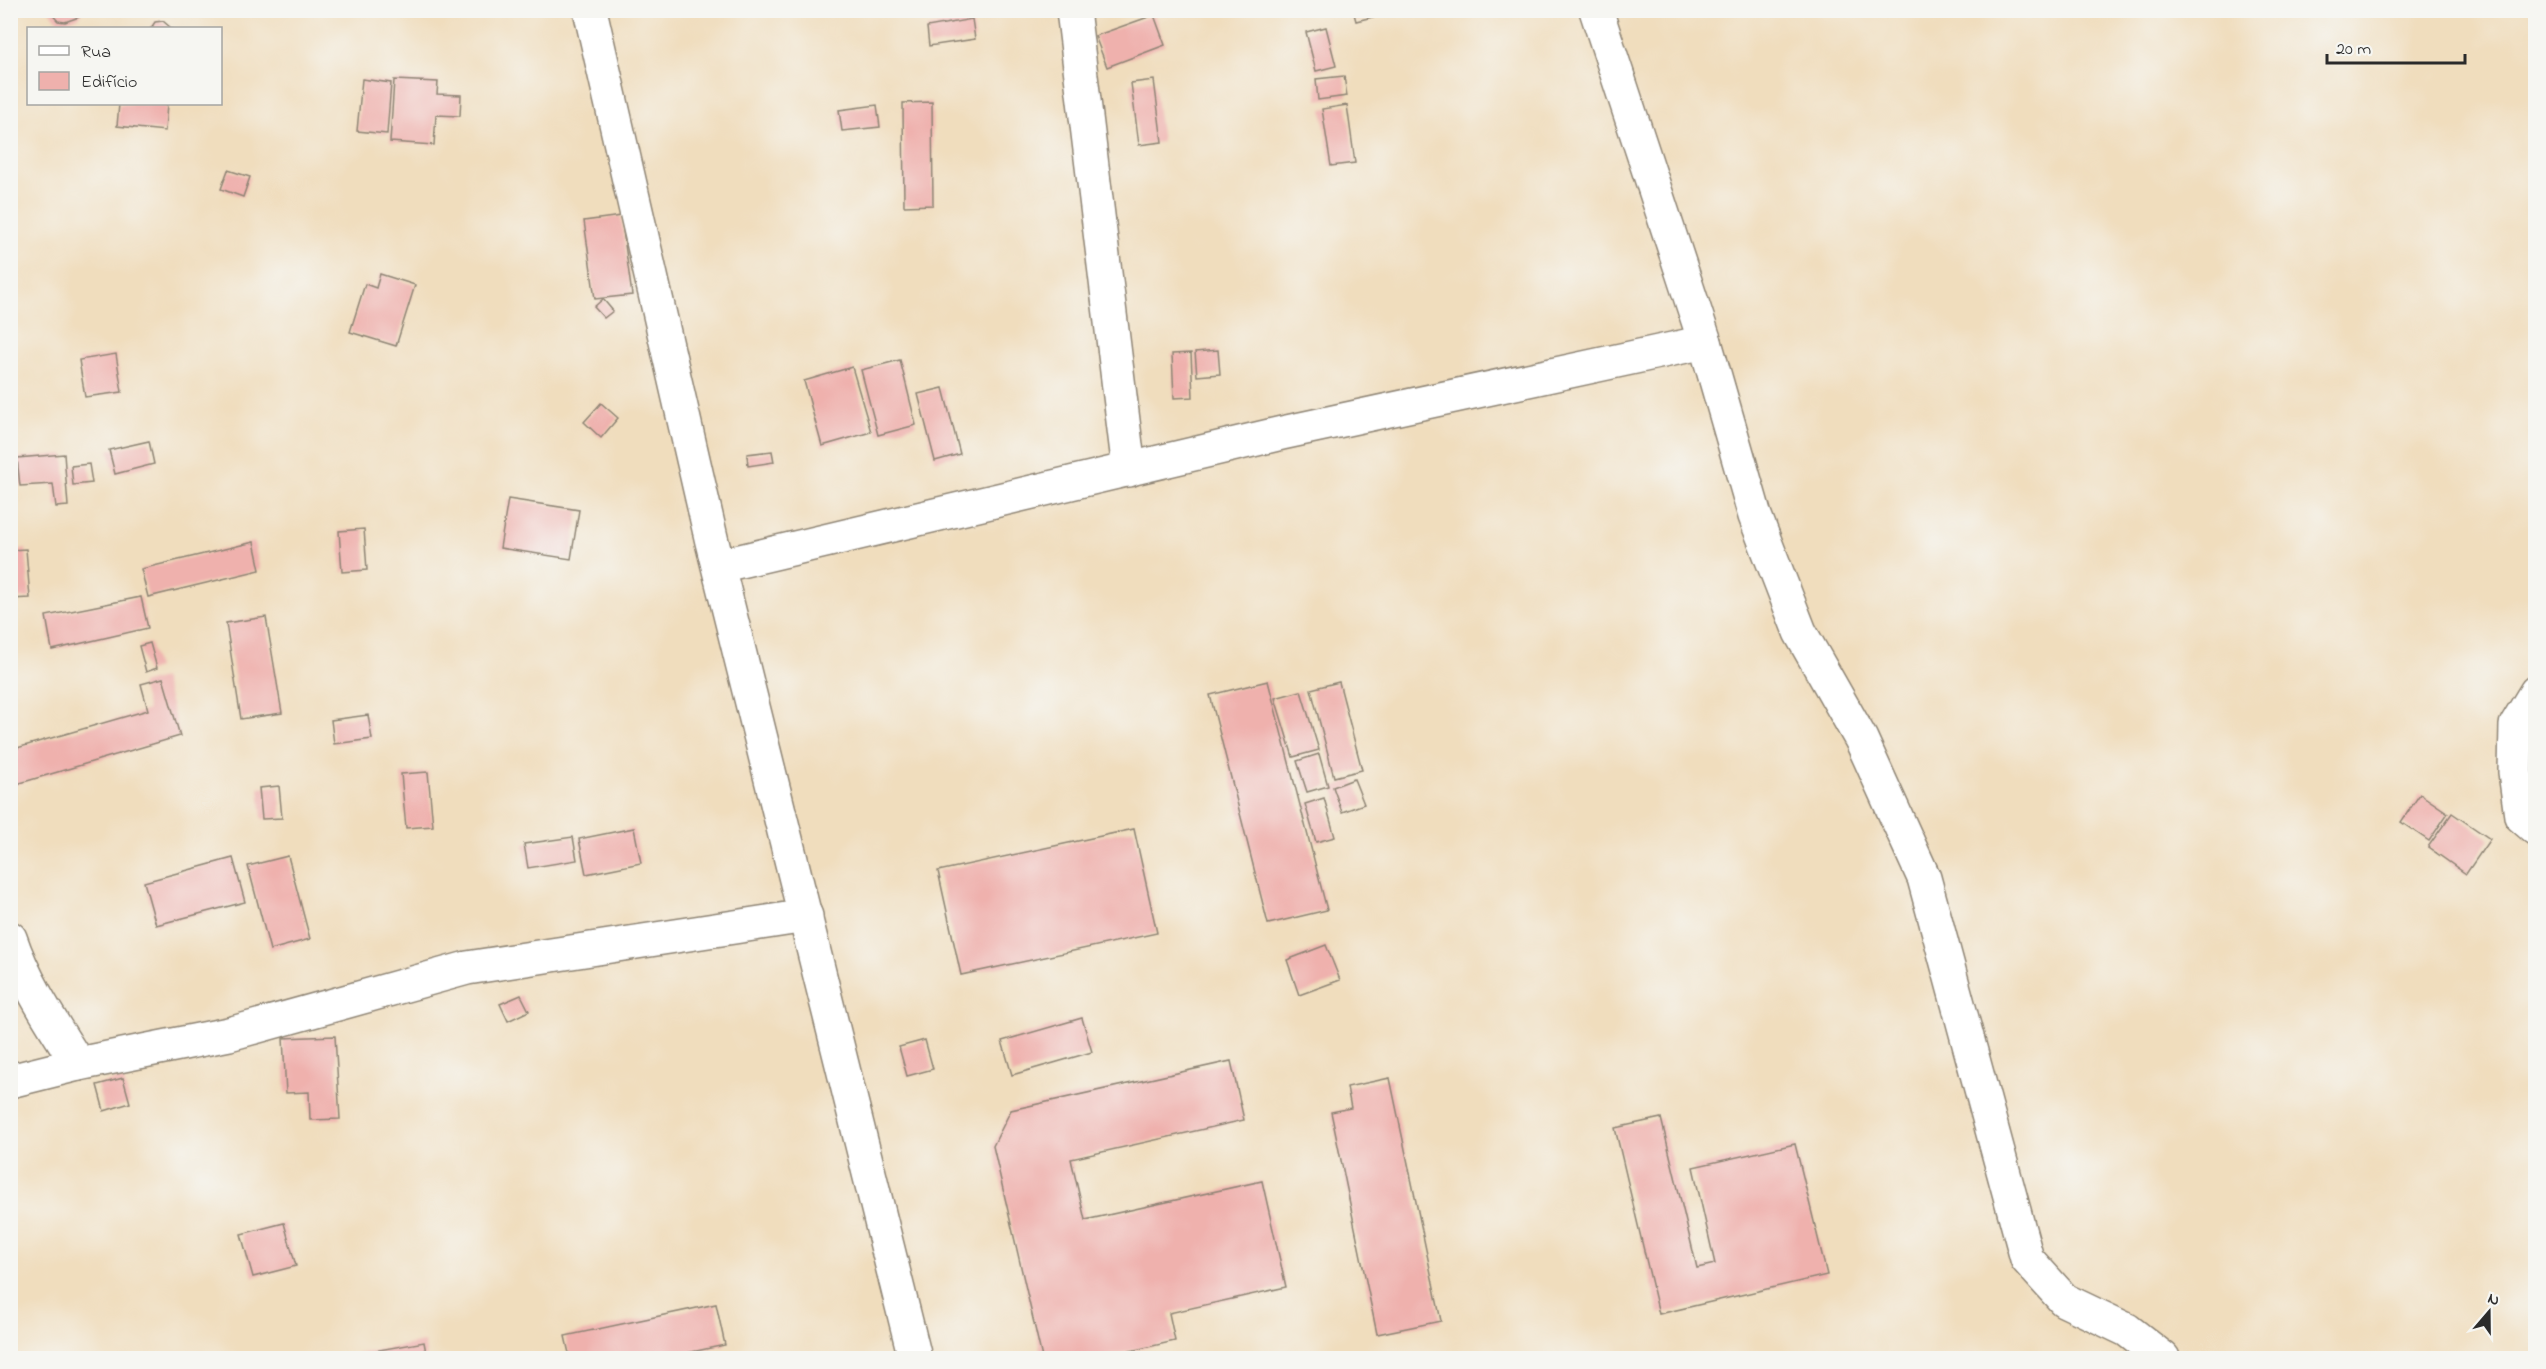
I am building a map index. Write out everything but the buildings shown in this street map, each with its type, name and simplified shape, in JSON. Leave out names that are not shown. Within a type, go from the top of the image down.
[{"type":"street","points":[[590,10],[693,463],[915,1359]]},
{"type":"street","points":[[1073,10],[1129,470]]},
{"type":"street","points":[[1596,10],[1705,342],[1755,516],[1800,632],[1861,739],[1924,878],[2027,1259],[2064,1300],[2127,1330],[2163,1359]]},
{"type":"street","points":[[719,566],[1282,433],[1705,342]]},
{"type":"street","points":[[2535,692],[2516,725],[2516,772],[2521,816],[2535,830]]},
{"type":"street","points":[[10,1080],[229,1034],[467,969],[807,916]]},
{"type":"street","points":[[10,938],[17,957],[49,1018],[78,1064]]}]
